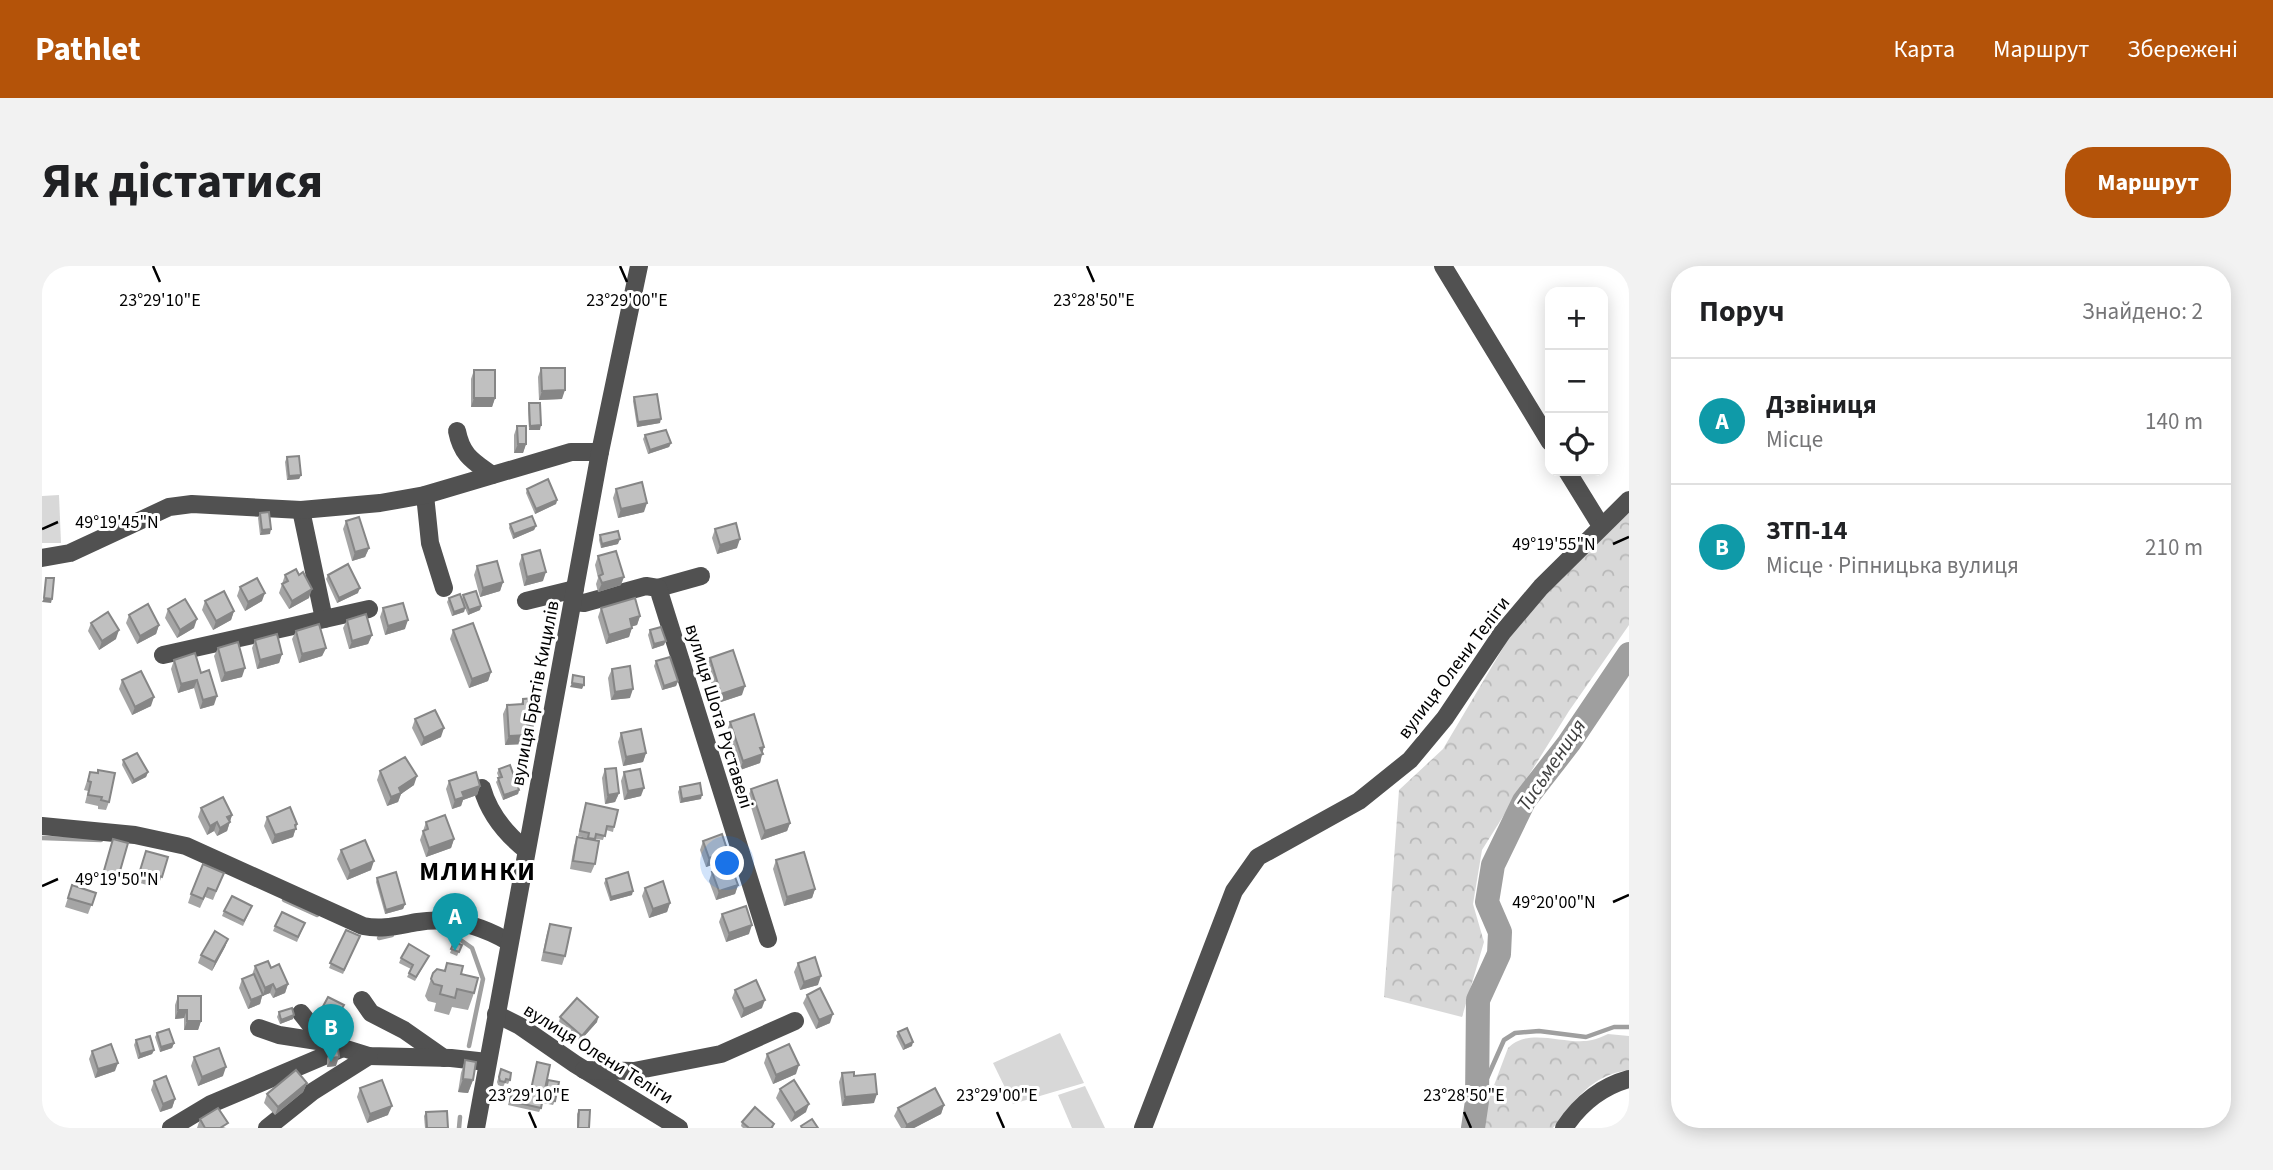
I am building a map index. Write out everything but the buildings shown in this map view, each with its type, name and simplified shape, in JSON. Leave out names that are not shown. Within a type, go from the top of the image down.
[{"type":"street","name":"вулиця Братів Кицилів","points":[[476,1128],[600,452],[639,266]]},
{"type":"street","points":[[1443,266],[1545,434]]},
{"type":"street","points":[[457,431],[462,450],[492,475]]},
{"type":"street","points":[[42,558],[70,553],[169,507],[192,504],[301,510],[380,503],[425,495],[570,452],[600,452]]},
{"type":"street","points":[[1570,476],[1601,526]]},
{"type":"street","points":[[425,495],[430,543],[444,588]]},
{"type":"street","name":"вулиця Олени Теліги","points":[[1143,1128],[1234,891],[1245,873],[1258,857],[1359,801],[1410,760],[1445,718],[1502,633],[1541,587],[1629,500]]},
{"type":"street","points":[[301,510],[324,619]]},
{"type":"street","points":[[526,601],[574,596],[584,603],[646,586],[658,589],[701,576]]},
{"type":"street","name":"вулиця Шота Руставелі","points":[[658,589],[768,939]]},
{"type":"street","points":[[163,656],[369,609]]},
{"type":"street","points":[[482,788],[487,805],[514,840],[526,849]]},
{"type":"street","points":[[42,826],[135,835],[186,846],[375,929],[446,920],[472,924],[509,942]]},
{"type":"street","points":[[362,1000],[371,1013],[404,1030],[444,1058]]},
{"type":"street","points":[[301,1013],[324,1042]]},
{"type":"street","name":"вулиця Олени Теліги","points":[[496,1014],[520,1026],[584,1070],[679,1128]]},
{"type":"street","points":[[584,1070],[634,1071],[721,1054],[795,1021]]},
{"type":"street","points":[[260,1028],[279,1035],[324,1042],[369,1056],[487,1062]]},
{"type":"street","points":[[172,1128],[211,1104],[342,1048]]},
{"type":"street","points":[[267,1128],[312,1092],[369,1056]]},
{"type":"street","points":[[1564,1128],[1583,1104],[1595,1094],[1629,1079]]},
{"type":"green space","points":[[59,495],[61,543],[42,543],[42,496]]},
{"type":"green space","points":[[1629,512],[1629,625],[1569,711],[1482,850],[1473,904],[1484,942],[1462,1017],[1384,997],[1399,790],[1443,749],[1526,609]]},
{"type":"green space","points":[[1060,1033],[1084,1083],[1013,1104],[993,1063]]},
{"type":"green space","points":[[1608,1034],[1629,1036],[1629,1070],[1604,1077],[1594,1083],[1553,1128],[1481,1128],[1508,1048],[1526,1038],[1582,1041],[1594,1040]]},
{"type":"green space","points":[[1085,1086],[1105,1128],[1072,1128],[1058,1095]]},
{"type":"waterway","name":"Тисьмениця","points":[[1473,1128],[1477,1101],[1478,1000],[1499,954],[1500,932],[1487,902],[1493,865],[1524,801],[1569,743],[1629,654]]},
{"type":"waterway","points":[[42,838],[101,840]]},
{"type":"waterway","points":[[284,900],[317,915]]},
{"type":"waterway","points":[[445,929],[472,948],[483,979],[469,1046]]},
{"type":"waterway","points":[[379,938],[392,935]]},
{"type":"waterway","points":[[1477,1101],[1504,1040],[1515,1033],[1539,1031],[1586,1037],[1614,1027],[1629,1027]]},
{"type":"waterway","points":[[459,1128],[460,1117]]},
{"type":"place","name":"Дзвіниця","points":[[455,951]]},
{"type":"place","name":"ЗТП-14","points":[[331,1062]]},
{"type":"district","name":"МЛИНКИ","points":[[478,871]]}]
